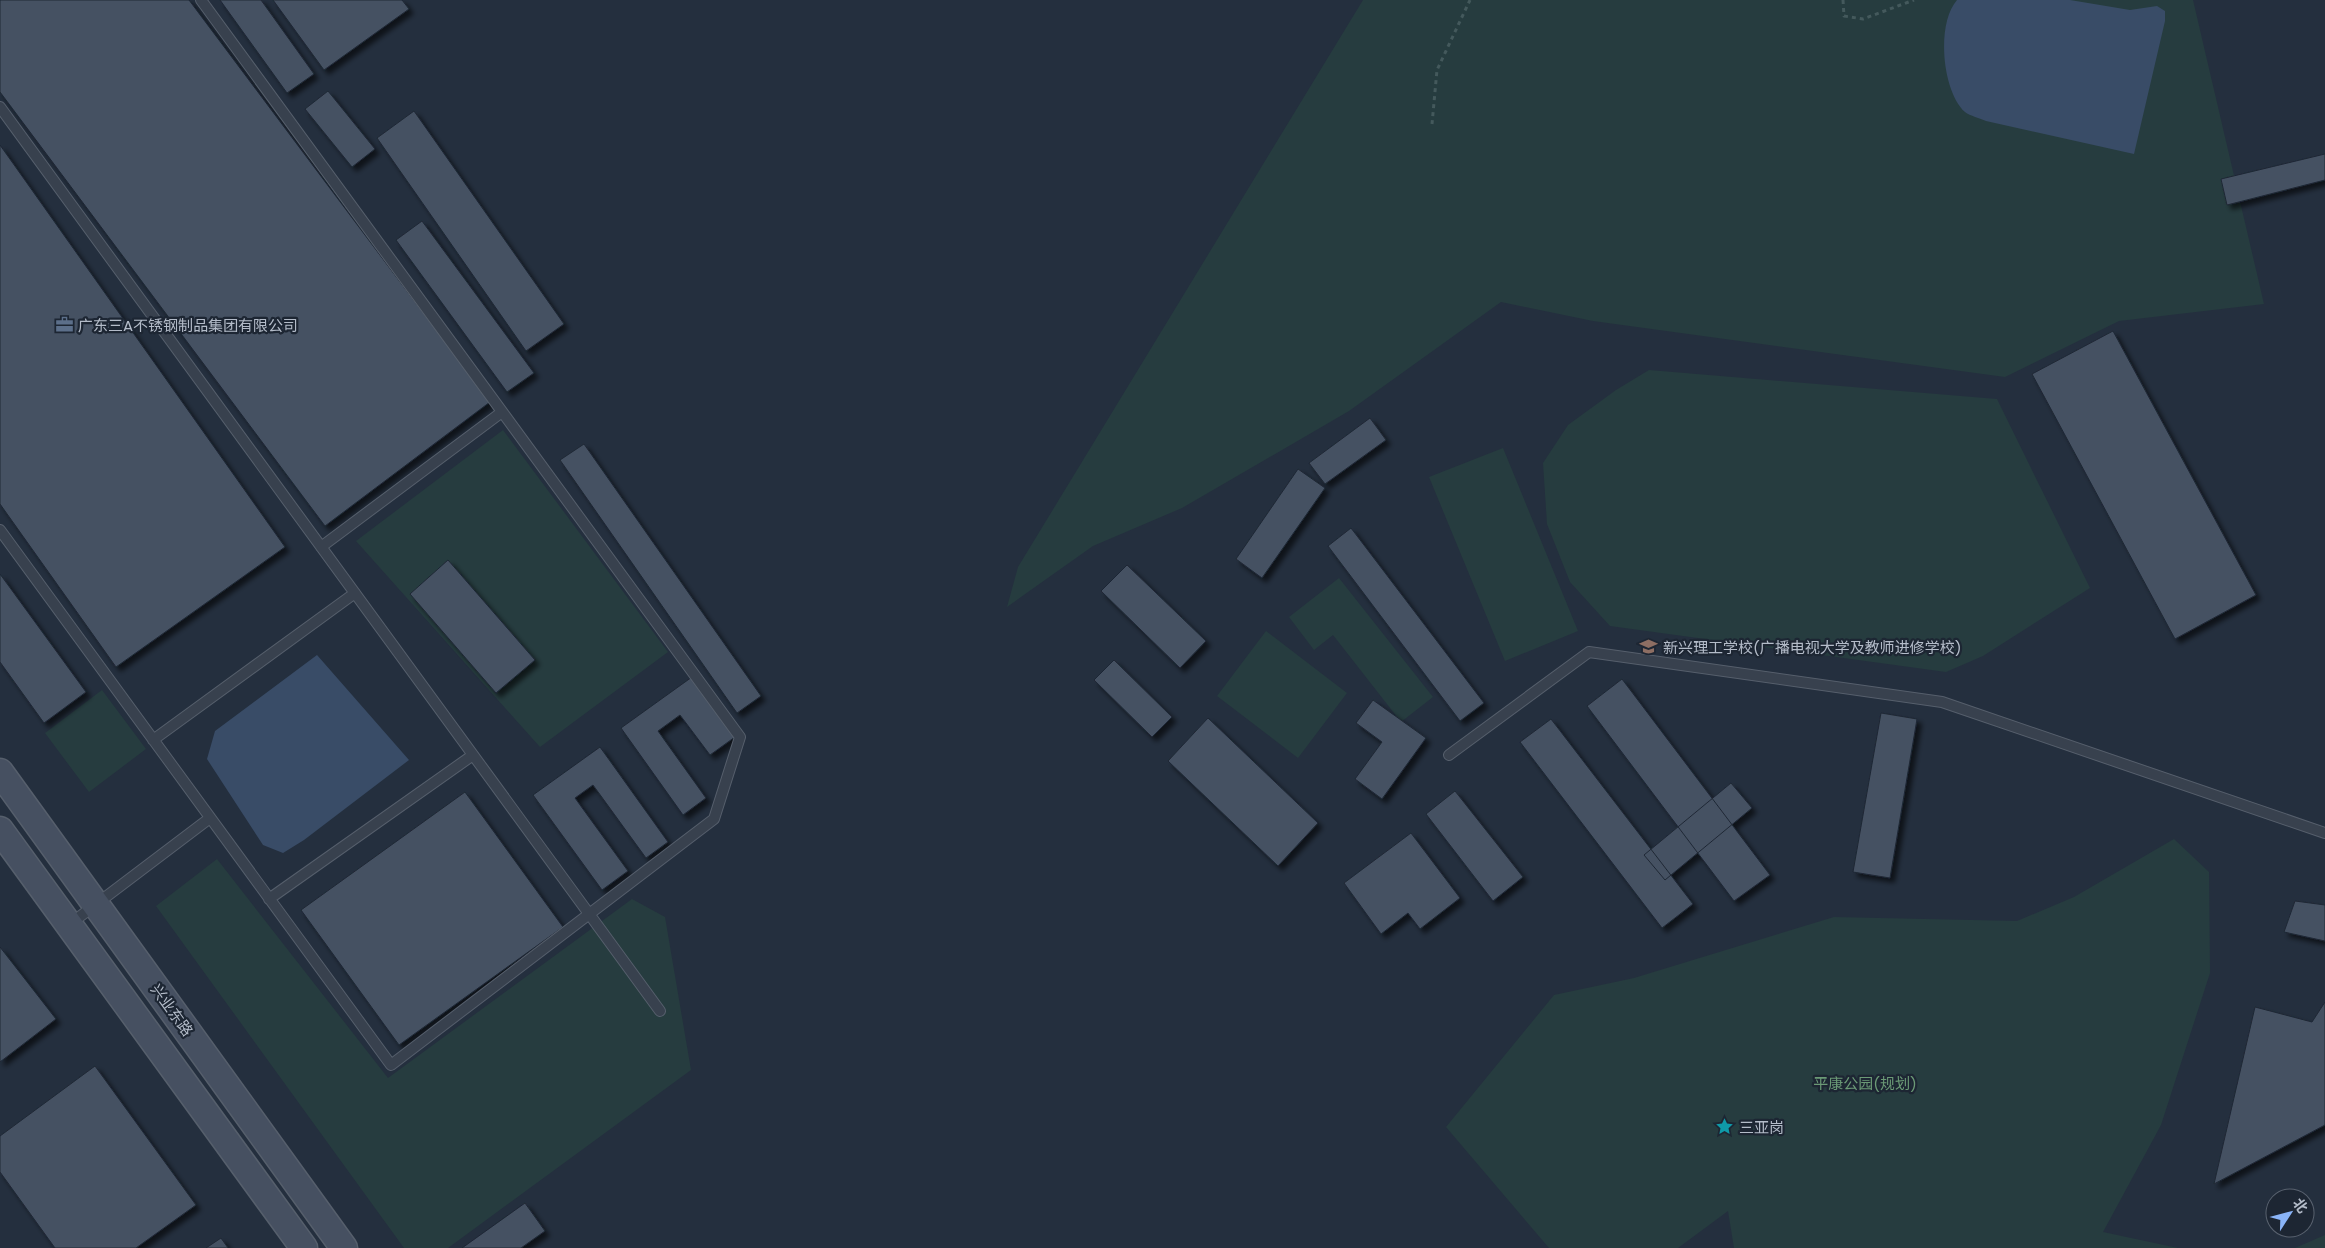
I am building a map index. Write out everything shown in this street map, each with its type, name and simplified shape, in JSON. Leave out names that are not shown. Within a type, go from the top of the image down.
[{"type":"street","name":"兴业东路","points":[[0,772],[344,1248]]},
{"type":"street","points":[[0,830],[304,1248]]},
{"type":"lane","points":[[0,530],[391,1065],[714,819],[740,737],[201,0]]},
{"type":"lane","points":[[0,107],[660,1011]]},
{"type":"lane","points":[[321,547],[502,412]]},
{"type":"lane","points":[[153,740],[355,594]]},
{"type":"lane","points":[[1449,755],[1589,652],[1942,702],[2325,833]]},
{"type":"lane","points":[[269,899],[473,755]]},
{"type":"lane","points":[[69,924],[210,818]]},
{"type":"path","points":[[1432,124],[1437,70],[1470,0]]},
{"type":"path","points":[[1843,0],[1844,16],[1863,19],[1914,0]]},
{"type":"green space","points":[[1363,0],[2193,0],[2264,304],[2119,321],[2005,377],[1593,321],[1501,302],[1349,411],[1182,508],[1093,546],[1007,607],[1018,567]]},
{"type":"green space","points":[[1649,370],[1997,399],[2090,588],[1983,656],[1946,672],[1610,626],[1570,582],[1547,524],[1543,463],[1568,425],[1616,390]]},
{"type":"green space","points":[[503,430],[668,652],[540,747],[356,541]]},
{"type":"green space","points":[[1503,448],[1578,631],[1505,661],[1429,477]]},
{"type":"green space","points":[[1339,578],[1433,697],[1401,722],[1333,635],[1314,650],[1289,617]]},
{"type":"green space","points":[[1266,631],[1347,693],[1298,758],[1217,696]]},
{"type":"green space","points":[[102,690],[146,749],[89,792],[45,733]]},
{"type":"green space","name":"平康公园(规划)","points":[[2174,839],[2209,872],[2210,973],[2161,1125],[2103,1232],[2178,1248],[1734,1248],[1728,1211],[1678,1248],[1549,1248],[1446,1127],[1554,995],[1634,978],[1834,917],[2017,921],[2074,897]]},
{"type":"green space","points":[[217,859],[388,1078],[632,899],[665,917],[691,1070],[448,1248],[404,1248],[156,906]]},
{"type":"green space","points":[[2325,1235],[2325,1248],[2295,1248]]},
{"type":"water","points":[[1957,0],[2070,0],[2130,10],[2157,6],[2165,11],[2165,21],[2134,154],[1986,121],[1965,112],[1957,102],[1951,89],[1944,57],[1946,25],[1950,11]]},
{"type":"water","points":[[317,655],[409,760],[304,840],[283,853],[263,845],[207,759],[215,731]]},
{"type":"building","points":[[0,0],[189,0],[490,402],[325,526],[0,92]]},
{"type":"building","points":[[220,0],[261,0],[314,74],[287,93]]},
{"type":"building","points":[[273,0],[402,0],[409,9],[324,70]]},
{"type":"building","points":[[328,91],[375,149],[352,167],[305,109]]},
{"type":"building","points":[[414,111],[564,324],[526,351],[377,138]]},
{"type":"building","name":"广东三A不锈钢制品集团有限公司","points":[[0,145],[285,547],[116,667],[0,504]]},
{"type":"building","points":[[2325,154],[2325,180],[2227,205],[2221,179]]},
{"type":"building","points":[[422,221],[534,373],[507,392],[396,240]]},
{"type":"building","points":[[2113,331],[2256,595],[2175,639],[2032,374]]},
{"type":"building","points":[[1370,418],[1386,440],[1325,484],[1309,463]]},
{"type":"building","points":[[584,444],[761,696],[737,713],[560,460]]},
{"type":"building","points":[[1298,469],[1325,488],[1262,578],[1236,559]]},
{"type":"building","points":[[1351,528],[1484,703],[1460,721],[1328,546]]},
{"type":"building","points":[[448,560],[535,660],[496,693],[410,594]]},
{"type":"building","points":[[1127,565],[1206,641],[1180,668],[1101,591]]},
{"type":"building","points":[[0,574],[86,692],[44,723],[0,662]]},
{"type":"building","points":[[1114,660],[1172,717],[1152,737],[1094,680]]},
{"type":"building","points":[[692,677],[735,737],[710,755],[680,715],[658,731],[706,798],[683,815],[621,728]]},
{"type":"building","points":[[1622,679],[1770,875],[1734,901],[1587,706]]},
{"type":"building","points":[[1373,700],[1426,738],[1382,799],[1355,779],[1382,742],[1356,723]]},
{"type":"building","points":[[1881,713],[1917,719],[1890,878],[1853,872]]},
{"type":"building","points":[[1208,718],[1318,823],[1278,866],[1168,761]]},
{"type":"building","points":[[1551,719],[1693,904],[1662,928],[1520,742]]},
{"type":"building","points":[[600,747],[668,842],[646,858],[593,785],[575,798],[628,871],[602,890],[533,795]]},
{"type":"building","points":[[1731,783],[1752,808],[1665,880],[1644,855]]},
{"type":"building","points":[[1455,791],[1523,877],[1493,901],[1426,814]]},
{"type":"building","points":[[465,792],[563,927],[399,1045],[301,910]]},
{"type":"building","points":[[1411,833],[1460,898],[1420,929],[1408,913],[1381,934],[1344,883]]},
{"type":"building","points":[[2295,901],[2325,905],[2325,941],[2284,932]]},
{"type":"building","points":[[0,947],[56,1019],[0,1062]]},
{"type":"building","points":[[2325,1002],[2325,1125],[2214,1184],[2255,1007],[2312,1022]]},
{"type":"building","points":[[95,1066],[196,1205],[136,1248],[55,1248],[0,1172],[0,1136]]},
{"type":"building","points":[[525,1203],[545,1231],[521,1248],[462,1248]]},
{"type":"building","points":[[221,1238],[228,1248],[206,1248]]},
{"type":"place","name":"广东三A不锈钢制品集团有限公司","points":[[64,325]]},
{"type":"place","name":"新兴理工学校(广播电视大学及教师进修学校)","points":[[1649,647]]},
{"type":"place","name":"三亚岗","points":[[1725,1127]]}]
